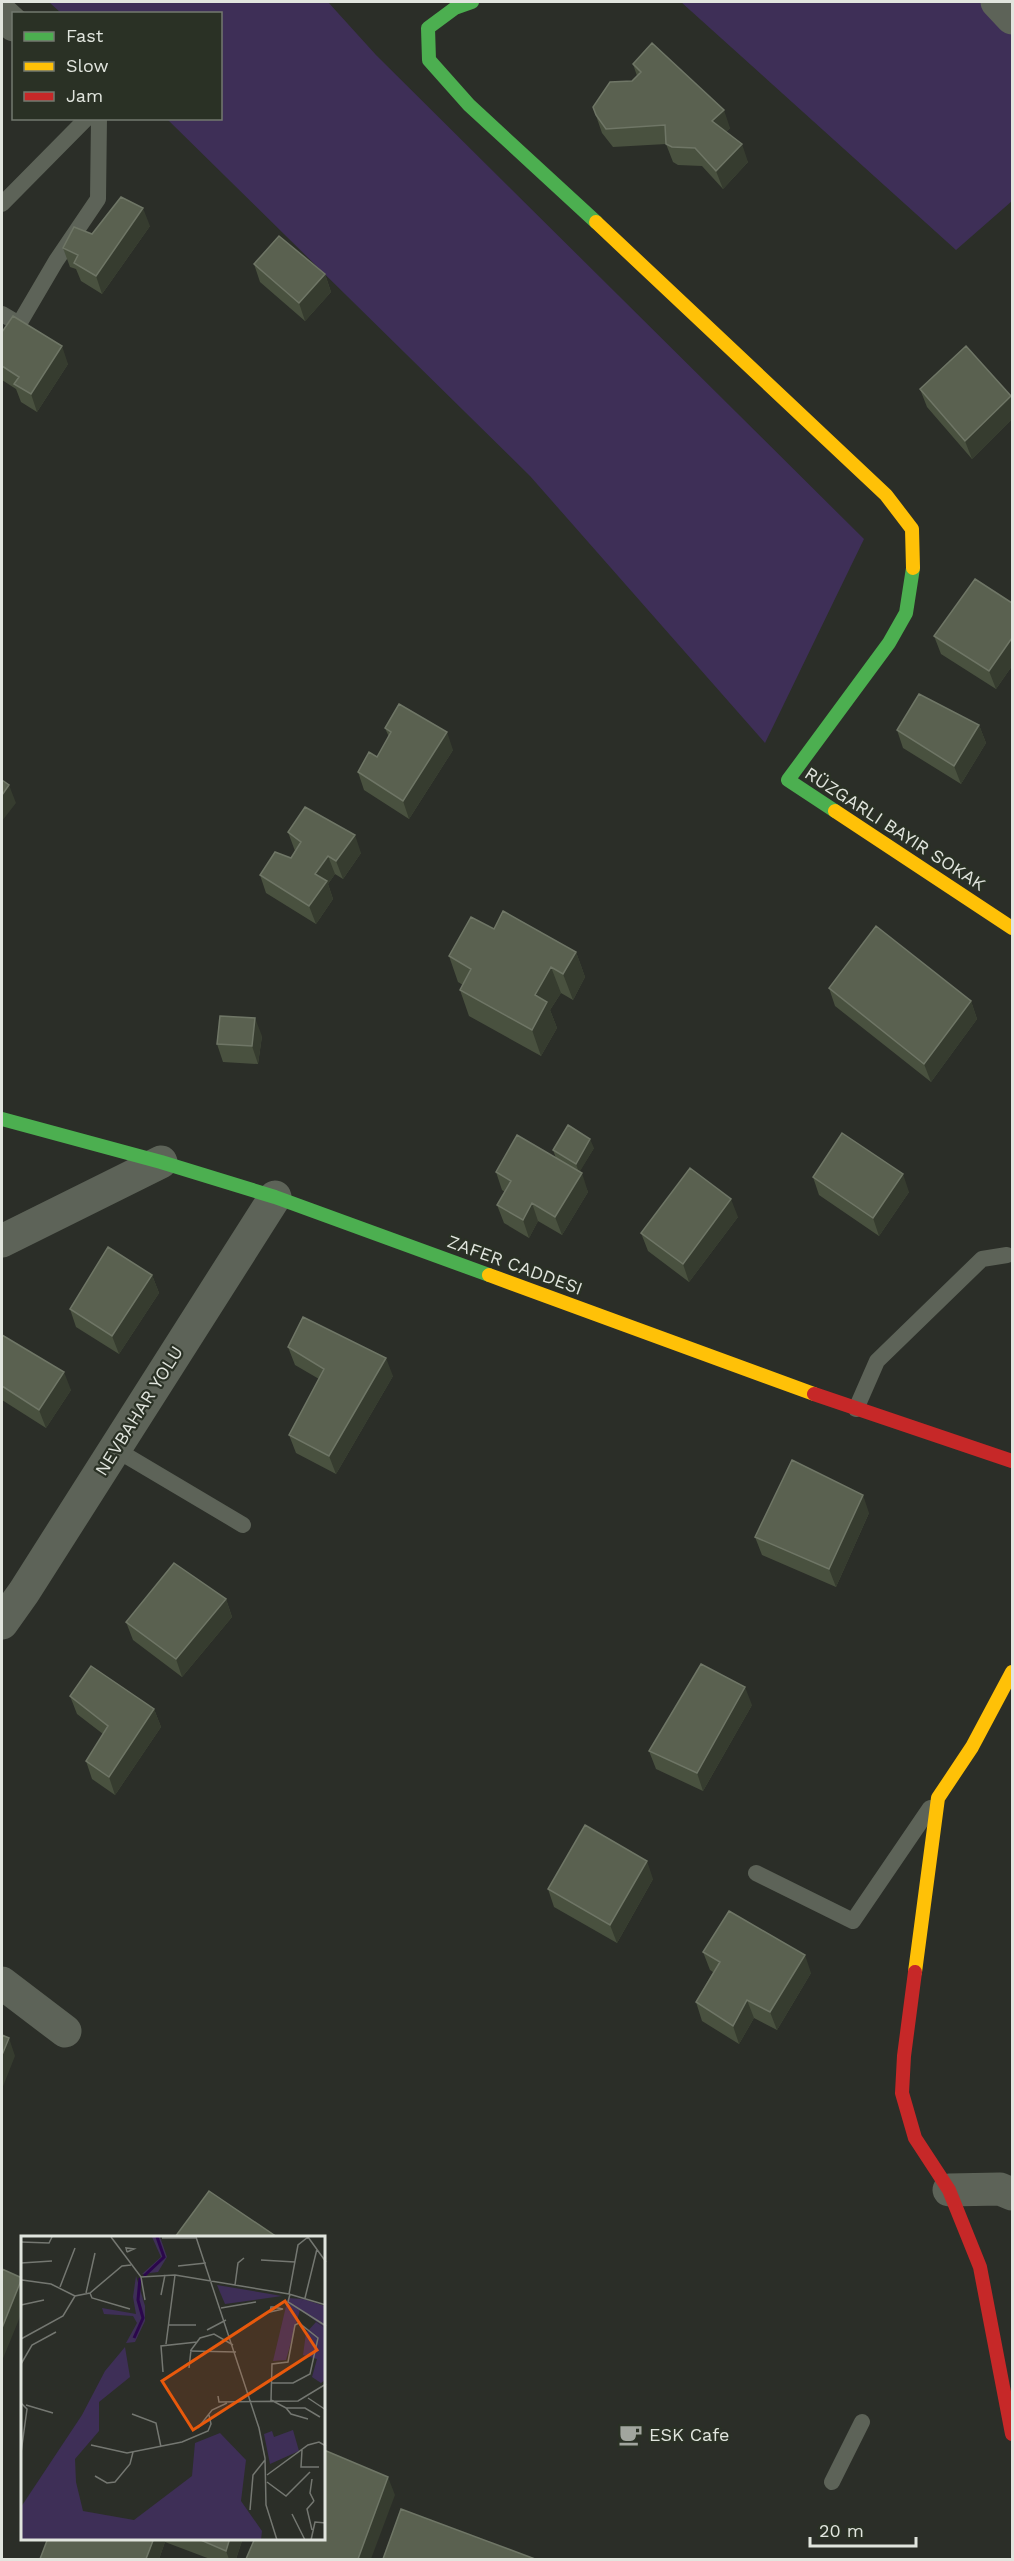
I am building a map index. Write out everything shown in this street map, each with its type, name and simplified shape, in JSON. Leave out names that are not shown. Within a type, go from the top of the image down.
[{"type":"street","name":"RÜZGARLI BAYIR SOKAK","points":[[472,2],[455,8],[428,28],[429,60],[444,79],[886,495],[912,529],[914,560],[906,613],[889,643],[788,780],[1012,928]]},
{"type":"street","points":[[997,2],[1012,18]]},
{"type":"street","name":"ZAFER CADDESI","points":[[2,1119],[161,1162],[275,1197],[856,1409],[1012,1461]]},
{"type":"street","points":[[2,1241],[161,1162]]},
{"type":"street","name":"NEVBAHAR YOLU","points":[[2,1623],[275,1197]]},
{"type":"street","points":[[1012,1672],[972,1747],[938,1798],[904,2056],[902,2093],[915,2138],[949,2190],[980,2267],[1012,2434]]},
{"type":"street","points":[[2,1983],[65,2031]]},
{"type":"street","points":[[949,2190],[1000,2189],[1012,2194]]},
{"type":"lane","points":[[2,204],[85,120]]},
{"type":"lane","points":[[2,314],[19,324],[56,261],[98,199],[99,120]]},
{"type":"lane","points":[[856,1409],[877,1361],[982,1259],[1006,1255]]},
{"type":"lane","points":[[115,1449],[243,1525]]},
{"type":"lane","points":[[756,1874],[853,1921],[938,1798]]},
{"type":"lane","points":[[832,2482],[862,2422]]},
{"type":"shaded area","points":[[49,2],[328,2],[376,55],[864,539],[765,743],[530,476],[168,120],[222,120],[222,12],[60,12]]},
{"type":"shaded area","points":[[681,2],[1012,2],[1012,201],[956,250]]},
{"type":"building","points":[[652,43],[724,110],[712,121],[742,144],[716,171],[695,148],[672,147],[666,144],[665,125],[606,129],[596,115],[593,107],[610,82],[632,81],[641,72],[633,64]]},
{"type":"building","points":[[121,197],[143,208],[96,276],[74,263],[78,255],[63,248],[74,227],[92,234]]},
{"type":"building","points":[[279,236],[325,274],[299,303],[254,264]]},
{"type":"building","points":[[13,316],[62,346],[31,394],[14,384],[19,377],[2,366],[2,332]]},
{"type":"building","points":[[966,346],[1011,396],[965,441],[920,389]]},
{"type":"building","points":[[975,579],[1012,603],[1012,638],[989,671],[934,636]]},
{"type":"building","points":[[919,694],[979,725],[954,766],[897,730]]},
{"type":"building","points":[[399,704],[447,732],[403,801],[358,772],[369,752],[377,757],[391,732],[385,728]]},
{"type":"building","points":[[2,780],[9,785],[2,795]]},
{"type":"building","points":[[305,807],[355,835],[336,861],[328,856],[315,874],[327,881],[309,906],[260,875],[275,852],[291,858],[301,842],[288,832]]},
{"type":"building","points":[[503,911],[576,952],[563,974],[551,967],[535,995],[547,1002],[532,1030],[460,990],[471,969],[449,956],[471,917],[494,929]]},
{"type":"building","points":[[876,926],[971,1001],[924,1064],[829,988]]},
{"type":"building","points":[[220,1016],[255,1018],[252,1046],[217,1044]]},
{"type":"building","points":[[568,1125],[590,1139],[576,1164],[553,1150]]},
{"type":"building","points":[[842,1133],[903,1174],[873,1218],[813,1177]]},
{"type":"building","points":[[517,1135],[582,1173],[555,1217],[532,1203],[523,1220],[497,1205],[511,1181],[496,1172]]},
{"type":"building","points":[[690,1168],[731,1199],[683,1264],[641,1233]]},
{"type":"building","points":[[108,1247],[152,1275],[112,1336],[70,1309]]},
{"type":"building","points":[[303,1317],[386,1358],[329,1456],[289,1435],[324,1369],[288,1347]]},
{"type":"building","points":[[2,1335],[64,1372],[39,1410],[2,1386]]},
{"type":"building","points":[[792,1460],[863,1495],[829,1569],[755,1537]]},
{"type":"building","points":[[174,1563],[226,1599],[176,1659],[126,1622]]},
{"type":"building","points":[[701,1664],[745,1687],[697,1773],[649,1751]]},
{"type":"building","points":[[91,1666],[154,1709],[109,1777],[86,1761],[108,1726],[70,1696]]},
{"type":"building","points":[[585,1825],[647,1861],[610,1925],[548,1889]]},
{"type":"building","points":[[729,1911],[805,1955],[770,2012],[747,2000],[733,2026],[696,2002],[720,1962],[703,1952]]},
{"type":"building","points":[[2,2035],[9,2038],[2,2055]]},
{"type":"building","points":[[209,2191],[276,2236],[176,2236]]},
{"type":"building","points":[[2,2269],[21,2278],[21,2280],[2,2328]]},
{"type":"building","points":[[326,2451],[388,2477],[358,2559],[246,2559],[254,2540],[326,2540]]},
{"type":"building","points":[[401,2509],[535,2559],[383,2559]]},
{"type":"building","points":[[47,2540],[153,2540],[146,2559],[40,2559]]},
{"type":"building","points":[[201,2540],[229,2540],[226,2551]]},
{"type":"traffic: fast","points":[[472,2],[455,8],[428,28],[429,60],[469,105],[596,222]]},
{"type":"traffic: fast","points":[[835,811],[788,780],[889,643],[906,613],[913,568]]},
{"type":"traffic: fast","points":[[2,1119],[161,1162],[275,1197],[489,1275]]},
{"type":"traffic: slow","points":[[596,222],[886,495],[912,529],[913,568]]},
{"type":"traffic: slow","points":[[835,811],[1012,928]]},
{"type":"traffic: slow","points":[[489,1275],[814,1394]]},
{"type":"traffic: slow","points":[[915,1972],[938,1798],[972,1747],[1012,1672]]},
{"type":"traffic: jam","points":[[814,1394],[1012,1461]]},
{"type":"traffic: jam","points":[[915,1972],[904,2056],[902,2093],[915,2138],[949,2190],[980,2267],[1012,2434]]},
{"type":"place","name":"ESK Cafe","points":[[631,2435]]}]
